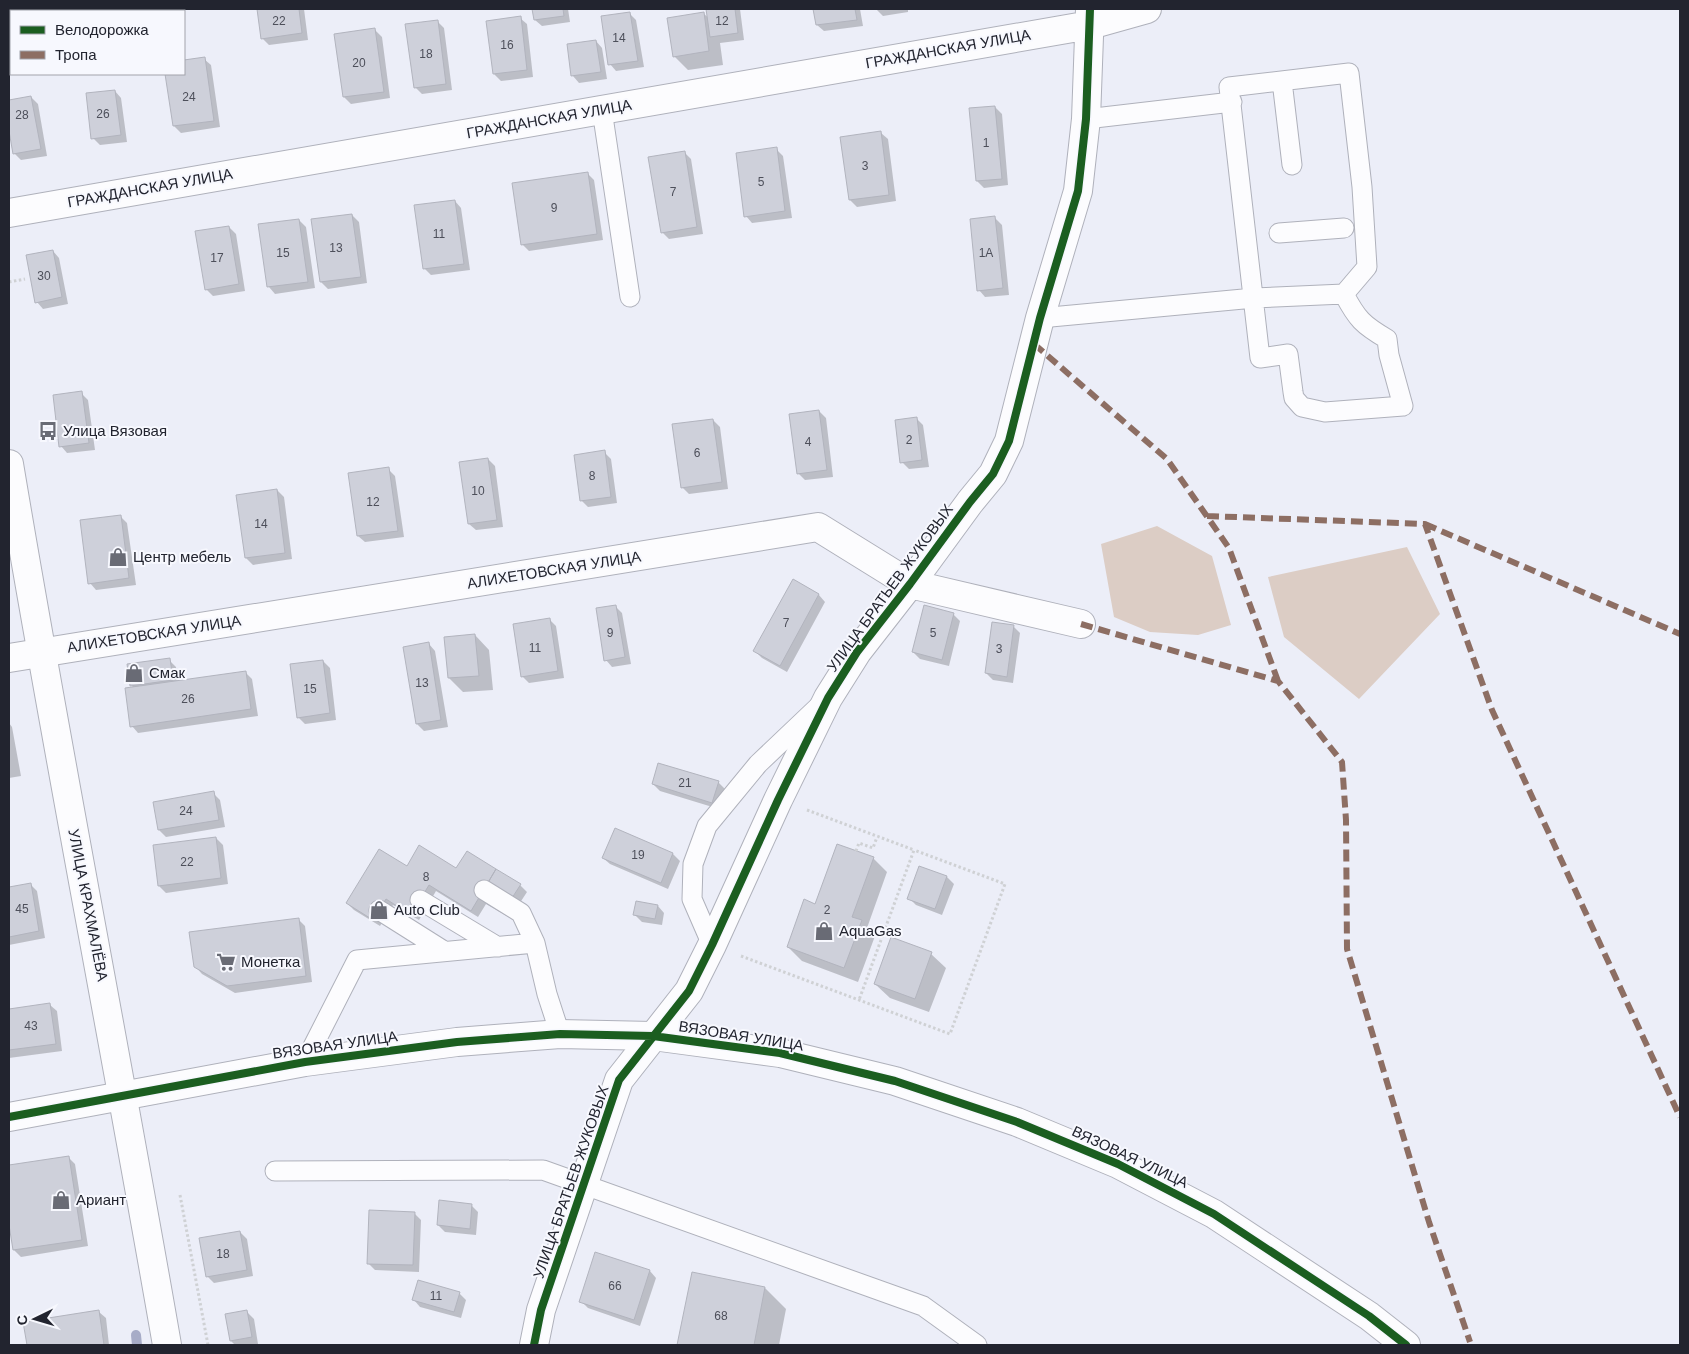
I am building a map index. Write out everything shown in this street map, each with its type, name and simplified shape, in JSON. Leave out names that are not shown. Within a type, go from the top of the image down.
[{"type":"street","name":"ГРАЖДАНСКАЯ УЛИЦА","points":[[9,213],[602,110],[1090,17],[1147,9]]},
{"type":"street","name":"УЛИЦА БРАТЬЕВ ЖУКОВЫХ","points":[[534,1345],[541,1310],[620,1080],[689,991],[828,698],[857,652],[993,474],[1009,441],[1040,318],[1078,191],[1086,119],[1090,17]]},
{"type":"street","name":"УЛИЦА КРАХМАЛЁВА","points":[[9,464],[40,653],[124,1096],[167,1345]]},
{"type":"street","name":"АЛИХЕТОВСКАЯ УЛИЦА","points":[[9,658],[818,527],[910,584],[1082,624]]},
{"type":"street","name":"ВЯЗОВАЯ УЛИЦА","points":[[9,1116],[305,1062],[457,1042],[560,1034],[653,1036],[780,1054],[895,1081],[1017,1122],[1118,1164],[1214,1214],[1368,1316],[1406,1345]]},
{"type":"lane","points":[[1040,318],[1254,298],[1344,294],[1367,267],[1362,187],[1349,73],[1229,87],[1232,102],[1254,298],[1260,358],[1288,354],[1294,398],[1302,407],[1325,412],[1403,406],[1389,356],[1387,339],[1359,320],[1344,294]]},
{"type":"lane","points":[[1282,81],[1292,165]]},
{"type":"lane","points":[[1086,119],[1232,102]]},
{"type":"lane","points":[[602,110],[630,297]]},
{"type":"lane","points":[[1279,232],[1344,228]]},
{"type":"lane","points":[[712,945],[692,899],[693,864],[707,826],[758,764],[828,698]]},
{"type":"lane","points":[[484,890],[521,913],[535,943],[547,994],[560,1034]]},
{"type":"lane","points":[[420,900],[498,947]]},
{"type":"lane","points":[[379,910],[444,951]]},
{"type":"lane","points":[[305,1062],[357,960],[535,943]]},
{"type":"lane","points":[[275,1171],[543,1170],[922,1306],[977,1345]]},
{"type":"path","points":[[9,282],[25,279]]},
{"type":"path","points":[[749,959],[950,1034],[1005,884],[805,809]]},
{"type":"path","points":[[856,851],[859,843],[873,848],[877,837]]},
{"type":"path","points":[[859,1000],[914,850]]},
{"type":"path","points":[[180,1195],[208,1345]]},
{"type":"shaded area","points":[[1157,526],[1212,556],[1231,625],[1198,635],[1150,632],[1114,617],[1101,544]]},
{"type":"shaded area","points":[[1407,547],[1440,614],[1359,699],[1284,637],[1268,577]]},
{"type":"building","points":[[257,9],[299,9],[302,33],[261,39]]},
{"type":"building","points":[[532,9],[563,9],[564,16],[534,20]]},
{"type":"building","points":[[706,9],[735,9],[738,33],[710,37]]},
{"type":"building","points":[[813,9],[855,9],[857,20],[816,25]]},
{"type":"building","points":[[630,12],[638,61],[608,65],[601,16]]},
{"type":"building","points":[[704,12],[709,51],[673,57],[667,18]]},
{"type":"building","points":[[521,16],[527,70],[493,74],[486,21]]},
{"type":"building","points":[[438,20],[446,84],[414,88],[405,24]]},
{"type":"building","points":[[375,28],[384,92],[343,97],[334,34]]},
{"type":"building","points":[[596,40],[601,72],[571,76],[567,44]]},
{"type":"building","points":[[205,57],[214,121],[173,126],[165,75],[185,75],[185,60]]},
{"type":"building","points":[[115,90],[121,135],[91,139],[86,93]]},
{"type":"building","points":[[31,96],[41,149],[13,154],[9,131],[9,100]]},
{"type":"building","points":[[995,106],[1002,179],[976,181],[969,108]]},
{"type":"building","points":[[881,131],[889,195],[849,200],[840,137]]},
{"type":"building","points":[[777,147],[785,211],[744,217],[736,153]]},
{"type":"building","points":[[685,151],[697,227],[661,233],[648,157]]},
{"type":"building","points":[[588,172],[597,234],[521,245],[512,183]]},
{"type":"building","points":[[455,200],[464,264],[423,269],[414,205]]},
{"type":"building","points":[[352,214],[361,277],[320,282],[311,219]]},
{"type":"building","points":[[995,216],[1003,288],[977,291],[970,219]]},
{"type":"building","points":[[299,219],[308,282],[267,287],[258,224]]},
{"type":"building","points":[[229,226],[239,284],[205,290],[195,231]]},
{"type":"building","points":[[53,250],[62,297],[35,303],[26,255]]},
{"type":"building","points":[[82,391],[89,443],[59,447],[53,395]]},
{"type":"building","points":[[819,410],[827,470],[797,474],[789,414]]},
{"type":"building","points":[[917,417],[922,460],[900,463],[895,420]]},
{"type":"building","points":[[713,419],[722,482],[681,488],[672,424]]},
{"type":"building","points":[[605,450],[611,497],[580,501],[574,455]]},
{"type":"building","points":[[488,458],[497,520],[468,524],[459,462]]},
{"type":"building","points":[[389,467],[398,531],[357,536],[348,473]]},
{"type":"building","points":[[277,489],[285,553],[245,558],[236,495]]},
{"type":"building","points":[[121,515],[129,578],[88,584],[80,520]]},
{"type":"building","points":[[793,579],[819,594],[780,666],[753,651]]},
{"type":"building","points":[[616,605],[625,657],[604,661],[596,608]]},
{"type":"building","points":[[924,605],[954,613],[942,660],[912,652]]},
{"type":"building","points":[[550,618],[558,671],[521,677],[513,624]]},
{"type":"building","points":[[992,622],[1014,625],[1007,677],[985,673]]},
{"type":"building","points":[[475,634],[479,676],[448,678],[444,637]]},
{"type":"building","points":[[429,642],[441,720],[416,724],[403,647]]},
{"type":"building","points":[[170,658],[173,680],[130,686],[127,664]]},
{"type":"building","points":[[323,660],[330,713],[297,718],[290,664]]},
{"type":"building","points":[[246,671],[251,709],[130,727],[125,688]]},
{"type":"building","points":[[658,763],[719,781],[712,803],[652,784]]},
{"type":"building","points":[[214,791],[219,820],[158,830],[153,802]]},
{"type":"building","points":[[615,828],[673,853],[661,883],[602,858]]},
{"type":"building","points":[[216,837],[221,878],[158,886],[153,845]]},
{"type":"building","points":[[837,844],[874,857],[852,917],[862,920],[844,968],[787,947],[804,899],[815,904]]},
{"type":"building","points":[[419,845],[456,868],[467,851],[496,869],[471,911],[429,885],[411,915],[386,899],[373,920],[346,903],[379,849],[407,866]]},
{"type":"building","points":[[919,866],[947,876],[935,909],[907,899]]},
{"type":"building","points":[[496,869],[521,884],[503,912],[479,898]]},
{"type":"building","points":[[31,883],[39,931],[9,937],[9,887]]},
{"type":"building","points":[[636,901],[658,905],[655,919],[633,915]]},
{"type":"building","points":[[299,918],[306,976],[227,986],[194,967],[189,932]]},
{"type":"building","points":[[891,937],[932,952],[915,999],[874,984]]},
{"type":"building","points":[[50,1003],[56,1044],[9,1050],[9,1009]]},
{"type":"building","points":[[69,1156],[82,1240],[13,1250],[9,1225],[9,1165]]},
{"type":"building","points":[[439,1200],[472,1204],[470,1229],[437,1225]]},
{"type":"building","points":[[369,1210],[415,1212],[413,1265],[367,1264]]},
{"type":"building","points":[[240,1231],[247,1270],[206,1277],[199,1238]]},
{"type":"building","points":[[595,1252],[650,1270],[634,1320],[579,1302]]},
{"type":"building","points":[[692,1272],[765,1287],[754,1345],[677,1345]]},
{"type":"building","points":[[418,1280],[460,1292],[454,1312],[412,1300]]},
{"type":"building","points":[[99,1310],[104,1345],[27,1345],[23,1322]]},
{"type":"building","points":[[247,1310],[252,1337],[230,1341],[225,1314]]},
{"type":"waterway","points":[[136,1335],[137,1345]]},
{"type":"marked path","points":[[1034,344],[1167,459],[1229,548],[1278,681]]},
{"type":"marked path","points":[[1207,516],[1425,524],[1492,710],[1680,1117]]},
{"type":"marked path","points":[[1425,524],[1680,634]]},
{"type":"marked path","points":[[1081,624],[1278,681],[1342,762],[1346,820],[1347,949],[1429,1222],[1470,1342]]},
{"type":"cycle path","points":[[534,1345],[541,1310],[619,1080],[689,991],[828,698],[857,652],[993,474],[1009,441],[1040,318],[1078,191],[1086,119],[1090,9]]},
{"type":"cycle path","points":[[9,1117],[305,1062],[457,1042],[560,1034],[653,1036],[780,1053],[895,1081],[1017,1122],[1118,1164],[1214,1214],[1369,1316],[1406,1345]]},
{"type":"place","name":"Улица Вязовая","points":[[48,431]]},
{"type":"place","name":"Центр мебель","points":[[118,557]]},
{"type":"place","name":"Смак","points":[[134,673]]},
{"type":"place","name":"Auto Club","points":[[379,910]]},
{"type":"place","name":"AquaGas","points":[[824,931]]},
{"type":"place","name":"Монетка","points":[[226,962]]},
{"type":"place","name":"Ариант","points":[[61,1200]]}]
